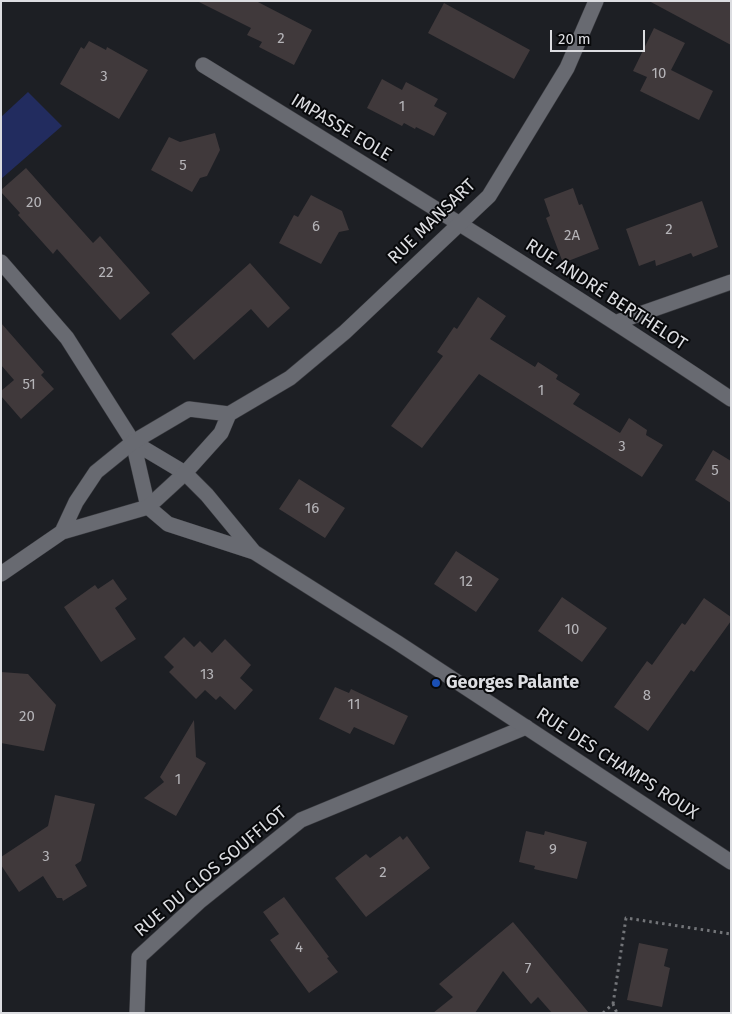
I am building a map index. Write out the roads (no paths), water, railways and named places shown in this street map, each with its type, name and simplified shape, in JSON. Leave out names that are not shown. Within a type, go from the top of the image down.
[{"type":"street","name":"RUE MANSART","points":[[229,414],[290,378],[345,332],[489,196],[567,68],[596,1]]},
{"type":"street","name":"IMPASSE EOLE","points":[[203,65],[460,223]]},
{"type":"street","name":"RUE ANDRÉ BERTHELOT","points":[[460,223],[617,322],[731,399]]},
{"type":"street","points":[[1,262],[67,338],[133,442],[148,507]]},
{"type":"street","points":[[617,322],[731,282]]},
{"type":"street","points":[[1,574],[62,532],[148,507],[185,474],[222,433],[229,414],[189,409],[133,442],[96,472],[76,502],[62,532]]},
{"type":"street","name":"RUE DES CHAMPS ROUX","points":[[133,442],[185,474],[207,495],[254,552]]},
{"type":"street","name":"RUE DES CHAMPS ROUX","points":[[148,507],[168,524],[254,552],[398,643],[731,862]]},
{"type":"street","name":"RUE DU CLOS SOUFFLOT","points":[[137,1013],[139,957],[199,902],[301,820],[526,727]]},
{"type":"place","name":"Georges Palante","points":[[436,683]]}]
